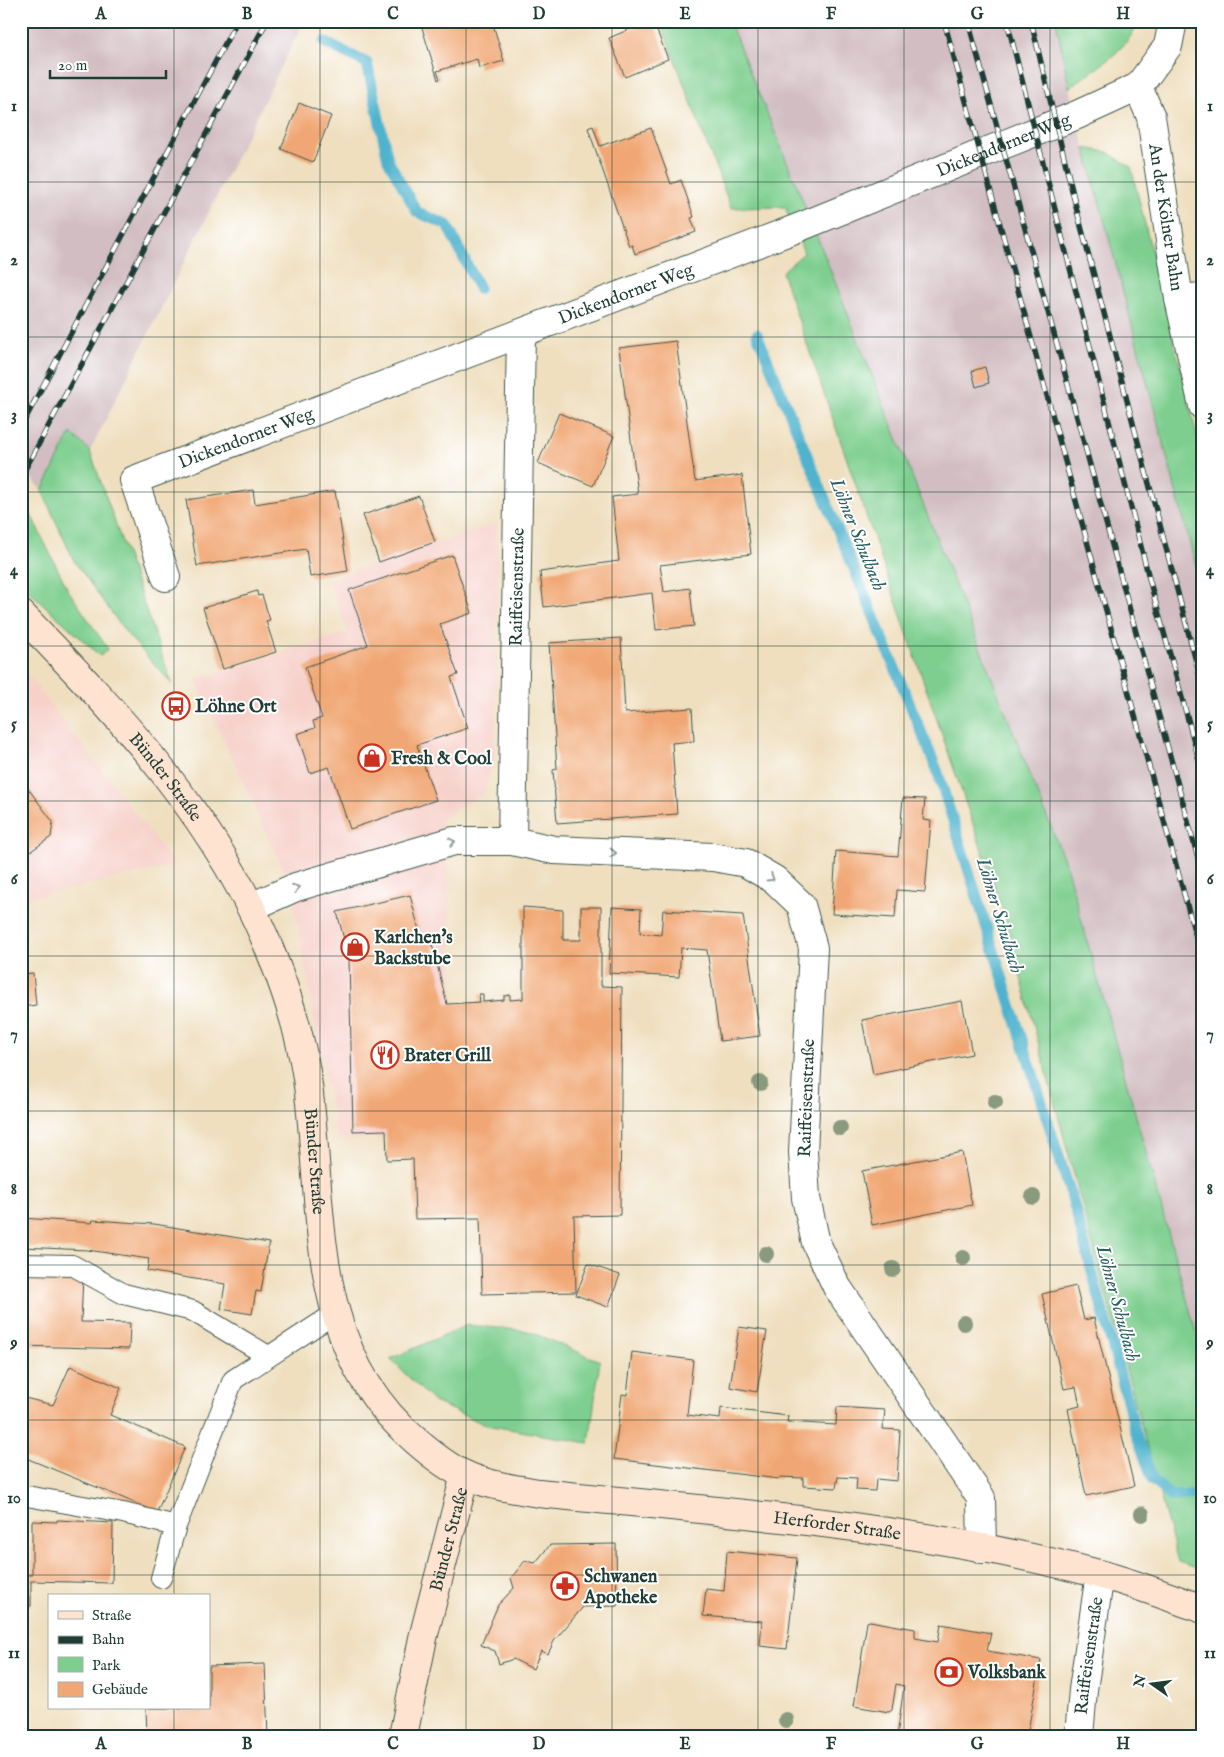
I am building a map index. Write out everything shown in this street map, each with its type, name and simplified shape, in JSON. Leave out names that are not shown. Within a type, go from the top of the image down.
[{"type":"main road","name":"Bünder Straße","points":[[21,614],[88,683],[144,746],[204,826],[251,908],[273,957],[292,1010],[306,1076],[324,1260],[334,1314],[348,1351],[371,1394],[402,1430],[435,1458],[465,1476],[423,1638],[403,1736]]},
{"type":"main road","name":"Herforder Straße","points":[[465,1476],[506,1487],[539,1493],[838,1525],[982,1549],[1100,1574],[1203,1609]]},
{"type":"street","name":"Dickendorner Weg","points":[[166,577],[134,480],[804,225],[1077,115],[1138,87],[1168,46],[1174,21]]},
{"type":"street","name":"An der Kölner Bahn","points":[[1138,87],[1150,118],[1191,298],[1203,406]]},
{"type":"street","name":"Raiffeisenstraße","points":[[512,841],[521,334]]},
{"type":"street","name":"Raiffeisenstraße","points":[[251,908],[296,887],[454,841],[512,841],[554,850],[713,857],[746,863],[775,880],[801,905],[813,948],[803,1152],[806,1198],[816,1243],[837,1287],[981,1498],[982,1549]]},
{"type":"street","name":"Raiffeisenstraße","points":[[1079,1736],[1083,1690],[1100,1574]]},
{"type":"lane","points":[[21,1264],[72,1265],[124,1294],[193,1311],[268,1356]]},
{"type":"lane","points":[[161,1578],[176,1526],[233,1380],[334,1314]]},
{"type":"lane","points":[[21,1495],[123,1512],[176,1526]]},
{"type":"shaded area","points":[[21,21],[304,21],[90,451],[71,433],[42,491],[21,465]]},
{"type":"shaded area","points":[[729,21],[1056,21],[1069,88],[1203,593],[1203,1357],[1066,865],[801,196]]},
{"type":"shaded area","points":[[497,523],[496,754],[483,794],[441,819],[449,882],[457,1135],[337,1140],[290,884],[196,680],[348,632],[328,580]]},
{"type":"shaded area","points":[[27,674],[175,865],[21,900],[21,679]]},
{"type":"green space","points":[[660,21],[729,21],[801,196],[1066,865],[1203,1357],[1203,1570],[1178,1562],[1003,911],[782,272],[804,253],[785,207],[731,208]]},
{"type":"green space","points":[[1056,21],[1138,21],[1127,42],[1118,51],[1069,88]]},
{"type":"green space","points":[[1085,148],[1107,152],[1131,167],[1203,460],[1203,593]]},
{"type":"green space","points":[[71,433],[90,451],[172,684],[127,634],[74,561],[42,491]]},
{"type":"green space","points":[[29,511],[68,590],[108,649],[100,656],[21,584],[21,523]]},
{"type":"green space","points":[[467,1325],[528,1331],[600,1361],[589,1443],[486,1425],[434,1402],[390,1359]]},
{"type":"building","points":[[420,21],[492,21],[504,61],[479,68],[477,59],[437,71],[440,79],[438,80]]},
{"type":"building","points":[[653,21],[668,59],[625,77],[609,38]]},
{"type":"building","points":[[299,103],[331,116],[313,162],[281,149]]},
{"type":"building","points":[[593,126],[600,146],[651,128],[671,184],[681,180],[694,217],[691,218],[696,232],[635,254],[632,245],[629,246],[588,128]]},
{"type":"building","points":[[676,341],[695,481],[742,475],[751,554],[660,565],[664,592],[690,588],[694,626],[656,630],[652,593],[544,607],[540,572],[619,561],[612,497],[638,494],[619,348]]},
{"type":"building","points":[[985,367],[989,383],[976,387],[972,371]]},
{"type":"building","points":[[559,413],[614,436],[593,486],[538,463]]},
{"type":"building","points":[[253,490],[255,504],[335,491],[348,571],[310,577],[306,549],[197,566],[186,500]]},
{"type":"building","points":[[419,496],[435,542],[379,562],[363,515]]},
{"type":"building","points":[[452,555],[472,613],[440,624],[458,675],[451,677],[468,728],[417,745],[436,800],[350,829],[329,767],[310,773],[297,734],[315,728],[313,721],[322,718],[305,667],[368,645],[349,590]]},
{"type":"building","points":[[257,591],[258,596],[262,595],[270,620],[266,621],[276,652],[223,669],[203,608]]},
{"type":"building","points":[[621,638],[625,713],[692,708],[694,741],[672,743],[677,814],[557,823],[553,770],[557,769],[549,643]]},
{"type":"building","points":[[21,779],[53,822],[51,837],[21,858]]},
{"type":"building","points":[[903,798],[925,799],[923,820],[931,821],[925,892],[897,890],[895,918],[832,914],[836,851],[898,856]]},
{"type":"building","points":[[410,895],[422,942],[431,940],[447,1004],[480,1002],[479,994],[483,994],[483,1002],[504,1000],[504,996],[510,995],[510,1000],[523,999],[523,907],[563,910],[563,940],[581,940],[581,907],[601,907],[601,986],[622,987],[620,1215],[574,1216],[576,1292],[482,1294],[480,1218],[415,1219],[413,1159],[387,1160],[386,1130],[353,1131],[349,959],[337,912]]},
{"type":"building","points":[[612,907],[641,909],[640,933],[661,935],[663,910],[743,915],[760,1036],[720,1041],[707,950],[681,948],[679,977],[609,973]]},
{"type":"building","points":[[33,973],[36,1005],[21,1007],[21,974]]},
{"type":"building","points":[[962,1001],[972,1054],[873,1074],[862,1020]]},
{"type":"building","points":[[962,1152],[972,1205],[872,1225],[862,1171]]},
{"type":"building","points":[[22,1218],[92,1223],[93,1220],[154,1224],[269,1243],[261,1292],[256,1291],[252,1314],[221,1309],[225,1284],[147,1271],[149,1259],[87,1250],[21,1247]]},
{"type":"building","points":[[588,1264],[620,1275],[608,1307],[576,1295]]},
{"type":"building","points":[[21,1273],[83,1275],[81,1322],[130,1323],[129,1349],[21,1346]]},
{"type":"building","points":[[1076,1286],[1084,1320],[1094,1318],[1134,1486],[1086,1496],[1068,1409],[1080,1406],[1076,1387],[1064,1389],[1042,1294]]},
{"type":"building","points":[[739,1327],[767,1331],[757,1392],[730,1387]]},
{"type":"building","points":[[632,1352],[693,1360],[687,1415],[720,1419],[721,1408],[788,1416],[787,1422],[836,1425],[837,1407],[885,1410],[883,1429],[900,1430],[897,1481],[876,1479],[875,1491],[856,1490],[857,1478],[838,1477],[836,1488],[803,1486],[803,1478],[780,1477],[779,1479],[614,1459],[622,1394],[627,1395]]},
{"type":"building","points":[[70,1366],[121,1388],[110,1415],[185,1447],[157,1512],[21,1456],[21,1397],[53,1405]]},
{"type":"building","points":[[57,1520],[113,1523],[112,1583],[31,1581],[31,1606],[21,1606],[21,1575],[32,1575],[32,1521],[57,1522]]},
{"type":"building","points":[[616,1544],[617,1606],[583,1607],[554,1641],[548,1654],[541,1651],[533,1669],[513,1659],[499,1664],[495,1651],[481,1645],[498,1605],[514,1588],[511,1578],[525,1561],[535,1563],[550,1545]]},
{"type":"building","points":[[727,1551],[797,1558],[787,1649],[760,1646],[762,1621],[703,1616],[706,1589],[724,1591]]},
{"type":"building","name":"Volksbank","points":[[867,1622],[915,1629],[915,1638],[938,1642],[941,1624],[991,1633],[987,1651],[1041,1660],[1027,1736],[897,1736],[904,1686],[896,1684],[892,1710],[889,1712],[854,1706]]},
{"type":"building","points":[[265,1664],[268,1736],[147,1736],[146,1710],[210,1710],[210,1666]]},
{"type":"waterway","name":"Löhner Schulbach","points":[[324,42],[367,63],[388,160],[417,212],[447,225],[479,288]]},
{"type":"waterway","name":"Löhner Schulbach","points":[[757,334],[937,770],[1072,1198],[1136,1433],[1153,1481],[1171,1496],[1190,1495]]},
{"type":"railway","points":[[21,427],[237,21]]},
{"type":"railway","points":[[21,477],[267,21]]},
{"type":"railway","points":[[944,21],[1203,963]]},
{"type":"railway","points":[[968,21],[1203,876]]},
{"type":"railway","points":[[1007,21],[1150,582],[1203,774]]},
{"type":"railway","points":[[1031,21],[1077,211],[1203,688]]},
{"type":"place","name":"Löhne Ort","points":[[176,706]]},
{"type":"place","name":"Fresh & Cool","points":[[372,758]]},
{"type":"place","name":"Karlchen's Backstube","points":[[355,947]]},
{"type":"place","name":"Brater Grill","points":[[385,1055]]},
{"type":"place","name":"Schwanen Apotheke","points":[[565,1586]]},
{"type":"place","name":"Volksbank","points":[[949,1672]]}]
